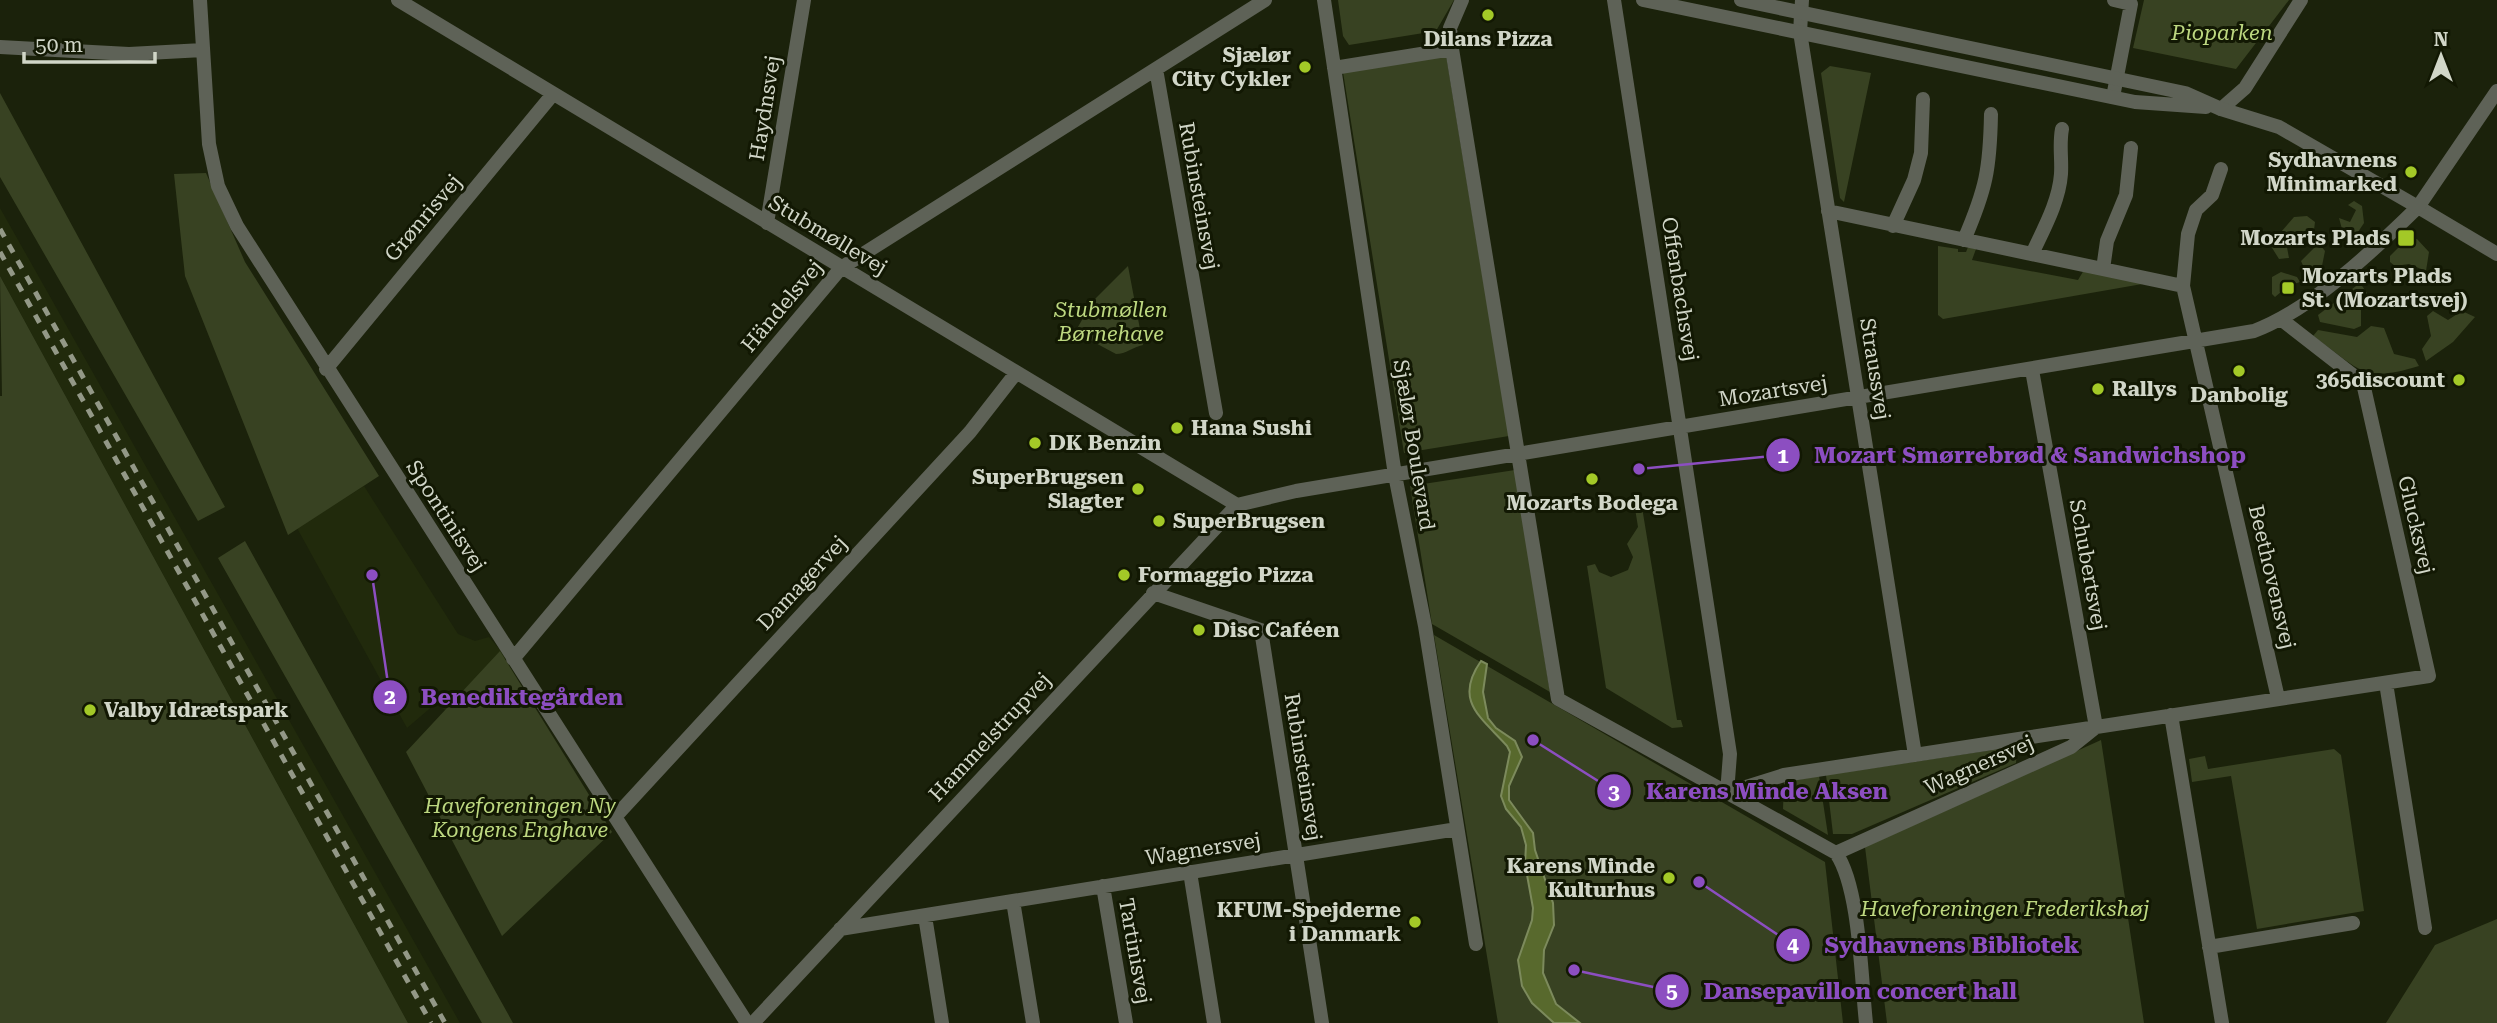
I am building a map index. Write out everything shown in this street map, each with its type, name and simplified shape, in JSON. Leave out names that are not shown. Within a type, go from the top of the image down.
[{"type":"street","name":"Spontinisvej","points":[[200,0],[209,144],[218,186],[237,226],[326,369],[747,1023]]},
{"type":"street","name":"Stubmøllevej","points":[[398,0],[1237,505]]},
{"type":"street","name":"Haydnsvej","points":[[767,223],[804,0]]},
{"type":"street","name":"Händelsvej","points":[[513,659],[841,268],[1265,0]]},
{"type":"street","name":"Sjælør Boulevard","points":[[1324,0],[1395,475],[1425,626],[1457,829]]},
{"type":"street","points":[[1462,0],[1450,28],[1452,49],[1558,699],[1836,853],[1846,867],[1851,891],[1866,1023]]},
{"type":"street","name":"Offenbachsvej","points":[[1614,0],[1730,754],[1727,793]]},
{"type":"street","points":[[1643,0],[2113,97],[2221,109],[2245,88],[2301,0]]},
{"type":"street","points":[[1741,0],[1801,6],[2185,93],[2221,109],[2279,127],[2497,254]]},
{"type":"street","points":[[2113,97],[2131,4],[2114,0]]},
{"type":"street","name":"Straussvej","points":[[1801,6],[1800,32],[1915,755]]},
{"type":"street","points":[[0,47],[129,54],[203,50]]},
{"type":"street","points":[[1334,68],[1452,49]]},
{"type":"street","name":"Rubinsteinsvej","points":[[1156,69],[1216,413]]},
{"type":"street","points":[[2282,320],[2308,303],[2418,207],[2497,92]]},
{"type":"street","name":"Grønrisvej","points":[[326,369],[553,94]]},
{"type":"street","points":[[1893,226],[1914,180],[1921,153],[1923,99]]},
{"type":"street","points":[[1964,240],[1984,193],[1990,163],[1992,114]]},
{"type":"street","points":[[2032,254],[2052,208],[2061,175],[2059,146],[2062,129]]},
{"type":"street","points":[[2103,269],[2107,241],[2126,195],[2131,148]]},
{"type":"street","name":"Beethovensvej","points":[[2221,169],[2212,195],[2196,210],[2188,233],[2183,286],[2278,698]]},
{"type":"street","points":[[1828,211],[2183,286]]},
{"type":"street","name":"Mozartsvej","points":[[1237,505],[1269,496],[2196,343],[2254,331],[2282,320]]},
{"type":"street","name":"Glucksvej","points":[[2282,320],[2363,383],[2428,676]]},
{"type":"street","name":"Schubertsvej","points":[[2032,370],[2096,727]]},
{"type":"street","name":"Damagervej","points":[[615,817],[970,432],[1016,373]]},
{"type":"street","name":"Hammelstrupvej","points":[[753,1023],[1237,505]]},
{"type":"street","name":"Rubinsteinsvej","points":[[1153,593],[1261,630],[1322,1023]]},
{"type":"street","name":"Wagnersvej","points":[[1727,793],[1784,775],[2428,676]]},
{"type":"street","points":[[2386,683],[2425,928]]},
{"type":"street","points":[[2171,715],[2222,1023]]},
{"type":"street","name":"Wagnersvej","points":[[1836,853],[2071,747],[2096,727]]},
{"type":"street","points":[[1457,829],[1476,944]]},
{"type":"street","name":"Wagnersvej","points":[[840,929],[1457,829]]},
{"type":"street","points":[[1190,872],[1213,1023]]},
{"type":"street","name":"Tartinisvej","points":[[1103,886],[1126,1023]]},
{"type":"street","points":[[1013,901],[1033,1023]]},
{"type":"street","points":[[925,915],[942,1023]]},
{"type":"street","points":[[2209,947],[2353,923]]},
{"type":"shaded area","points":[[0,208],[460,1023],[408,1023],[0,276]]},
{"type":"shaded area","points":[[364,486],[458,634],[475,641],[489,637],[506,657],[476,685],[454,715],[435,704],[407,728],[297,528]]},
{"type":"shaded area","points":[[1481,661],[1487,664],[1483,692],[1488,718],[1496,728],[1515,741],[1522,757],[1509,786],[1509,800],[1533,833],[1535,850],[1553,903],[1554,925],[1544,950],[1543,973],[1556,1004],[1580,1023],[1554,1023],[1532,1003],[1522,986],[1518,960],[1532,920],[1533,908],[1525,864],[1526,845],[1521,827],[1506,809],[1501,796],[1510,752],[1480,717],[1470,698],[1473,675]]},
{"type":"green space","points":[[1338,0],[1454,0],[1436,31],[1349,45],[1343,36]]},
{"type":"green space","name":"Pioparken","points":[[2144,0],[2289,0],[2236,69],[2133,48]]},
{"type":"green space","points":[[1446,55],[1509,436],[1404,453],[1343,72]]},
{"type":"green space","points":[[1830,66],[1871,73],[1844,202],[1840,198],[1821,73]]},
{"type":"green space","points":[[0,93],[225,507],[198,521],[0,177]]},
{"type":"green space","points":[[206,173],[245,262],[379,476],[288,535],[185,276],[174,174]]},
{"type":"green space","points":[[2354,201],[2362,206],[2364,223],[2354,238],[2345,240],[2339,218],[2350,222],[2356,210],[2348,205]]},
{"type":"green space","points":[[2307,216],[2315,222],[2314,230],[2291,234],[2286,242],[2289,258],[2279,259],[2269,243],[2269,236],[2281,232],[2294,217]]},
{"type":"green space","points":[[2408,238],[2417,239],[2429,252],[2426,271],[2409,264],[2395,266],[2390,262],[2390,256]]},
{"type":"green space","points":[[1938,246],[1958,249],[1958,252],[1966,252],[1968,247],[1976,249],[1972,260],[2078,280],[2084,270],[2148,283],[1943,319],[1938,315]]},
{"type":"green space","points":[[2321,246],[2325,251],[2322,266],[2314,272],[2306,272],[2301,261],[2315,247]]},
{"type":"green space","name":"Stubmøllen Børnehave","points":[[1128,266],[1143,345],[1116,354],[1075,332],[1093,301]]},
{"type":"green space","points":[[2281,272],[2297,277],[2300,282],[2288,286],[2275,297],[2272,294],[2272,277]]},
{"type":"green space","name":"Valby Idrætspark","points":[[0,276],[408,1023],[0,1023]]},
{"type":"green space","points":[[2360,283],[2367,293],[2361,306],[2361,326],[2354,329],[2320,322],[2318,315]]},
{"type":"green space","points":[[2433,311],[2448,320],[2462,311],[2475,317],[2453,342],[2426,361],[2422,349],[2431,336],[2427,316]]},
{"type":"green space","points":[[2371,326],[2384,328],[2394,354],[2415,359],[2419,366],[2400,371],[2372,373],[2351,364],[2313,336],[2318,330],[2357,337]]},
{"type":"green space","points":[[1515,470],[1550,692],[1432,624],[1410,486]]},
{"type":"green space","points":[[1640,495],[1677,720],[1681,720],[1683,727],[1672,728],[1606,688],[1587,566],[1595,564],[1599,572],[1611,577],[1628,570],[1633,557],[1627,544],[1638,527],[1633,496]]},
{"type":"green space","points":[[245,541],[513,1023],[482,1023],[218,558]]},
{"type":"green space","points":[[1434,635],[1825,862],[1843,1023],[1498,1023]]},
{"type":"green space","name":"Haveforeningen Ny Kongens Enghave","points":[[500,651],[612,832],[502,936],[406,752]]},
{"type":"green space","name":"Haveforeningen Frederikshøj","points":[[2101,740],[2144,1023],[1887,1023],[1865,847]]},
{"type":"green space","points":[[2012,747],[2017,751],[2016,763],[1852,834],[1833,834],[1826,775]]},
{"type":"green space","points":[[2334,749],[2341,755],[2364,911],[2257,929],[2231,776],[2192,782],[2189,759],[2205,756],[2208,769]]},
{"type":"green space","points":[[1819,776],[1828,835],[1783,809],[1784,782]]},
{"type":"green space","points":[[2497,919],[2497,1023],[2386,1023],[2435,945]]},
{"type":"railway","points":[[0,229],[445,1023]]},
{"type":"railway","points":[[0,252],[431,1023]]},
{"type":"place","name":"Dilans Pizza","points":[[1488,15]]},
{"type":"place","name":"Sjælør City Cykler","points":[[1305,67]]},
{"type":"place","name":"Sydhavnens Minimarked","points":[[2411,172]]},
{"type":"place","name":"Mozarts Plads","points":[[2406,238]]},
{"type":"place","name":"Mozarts Plads St. (Mozartsvej)","points":[[2288,288]]},
{"type":"place","name":"Danbolig","points":[[2239,371]]},
{"type":"place","name":"365discount","points":[[2459,380]]},
{"type":"place","name":"Rallys","points":[[2098,389]]},
{"type":"place","name":"Hana Sushi","points":[[1177,428]]},
{"type":"place","name":"DK Benzin","points":[[1035,443]]},
{"type":"place","name":"Mozart Smørrebrød & Sandwichshop","points":[[1639,469]]},
{"type":"place","name":"Mozarts Bodega","points":[[1592,479]]},
{"type":"place","name":"SuperBrugsen Slagter","points":[[1138,489]]},
{"type":"place","name":"SuperBrugsen","points":[[1159,521]]},
{"type":"place","name":"Benediktegården","points":[[372,575]]},
{"type":"place","name":"Formaggio Pizza","points":[[1124,575]]},
{"type":"place","name":"Disc Caféen","points":[[1199,630]]},
{"type":"place","name":"Valby Idrætspark","points":[[90,710]]},
{"type":"place","name":"Karens Minde Aksen","points":[[1533,740]]},
{"type":"place","name":"Karens Minde Kulturhus","points":[[1669,878]]},
{"type":"place","name":"Sydhavnens Bibliotek","points":[[1699,882]]},
{"type":"place","name":"KFUM-Spejderne i Danmark","points":[[1415,922]]},
{"type":"place","name":"Dansepavillon concert hall","points":[[1574,970]]}]
